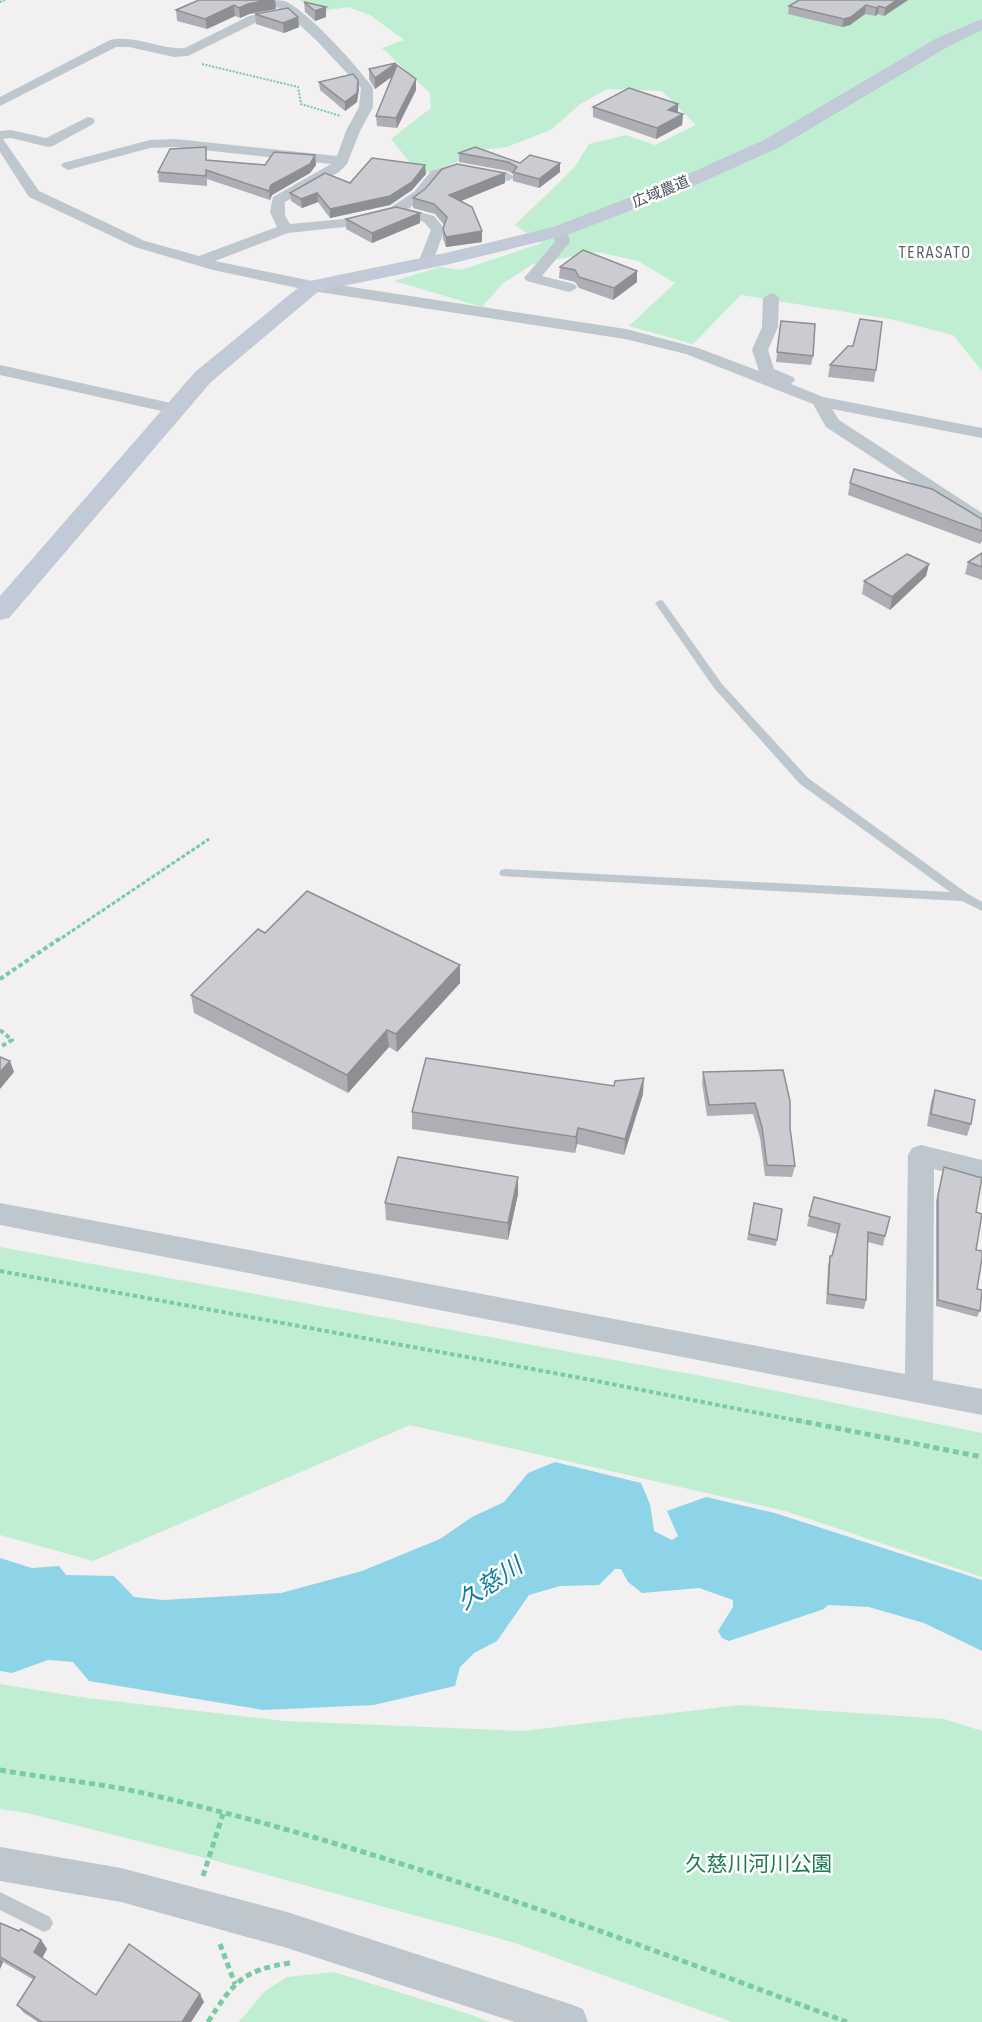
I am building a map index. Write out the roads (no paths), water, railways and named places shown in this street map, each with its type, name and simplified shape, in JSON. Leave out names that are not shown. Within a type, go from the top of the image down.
[{"type":"street","points":[[272,0],[277,1],[330,46],[367,88],[366,107],[342,161],[334,169],[278,200],[276,206],[280,223],[286,229]]},
{"type":"street","points":[[0,102],[114,43],[174,53],[188,52],[253,19],[290,12]]},
{"type":"street","name":"広域農道","points":[[312,286],[426,263],[560,231],[682,184],[771,144],[943,42],[982,24]]},
{"type":"street","points":[[0,135],[11,134],[48,142],[88,121]]},
{"type":"street","points":[[0,142],[34,194],[140,244],[200,261],[312,286],[626,334],[693,351],[819,401],[982,433]]},
{"type":"street","points":[[68,166],[150,144],[175,143],[342,161]]},
{"type":"street","points":[[200,261],[286,229],[344,223],[396,210],[419,195],[436,174],[456,168],[508,177]]},
{"type":"street","points":[[396,210],[429,219],[438,229],[426,263]]},
{"type":"street","points":[[560,231],[563,242],[532,278],[569,287]]},
{"type":"street","points":[[0,612],[203,377],[312,286]]},
{"type":"street","points":[[771,298],[770,327],[760,350],[767,372],[827,396],[885,408],[902,417]]},
{"type":"street","points":[[0,370],[175,409]]},
{"type":"street","points":[[819,401],[832,423],[982,521]]},
{"type":"street","points":[[919,1390],[921,1155],[982,1171]]},
{"type":"street","points":[[0,1214],[982,1402]]},
{"type":"street","points":[[0,1864],[121,1885],[287,1930],[570,2022]]},
{"type":"lane","points":[[660,603],[718,686],[804,780],[964,897],[982,907]]},
{"type":"lane","points":[[506,873],[964,897]]},
{"type":"lane","points":[[0,1901],[44,1923]]},
{"type":"water","name":"久慈川","points":[[555,1462],[641,1483],[650,1504],[654,1531],[672,1540],[678,1536],[667,1511],[706,1497],[775,1513],[982,1580],[982,1651],[924,1623],[869,1607],[828,1605],[824,1609],[729,1641],[722,1638],[718,1631],[733,1607],[733,1600],[699,1588],[642,1593],[628,1582],[621,1569],[615,1569],[599,1585],[560,1586],[529,1595],[497,1641],[474,1653],[460,1667],[455,1686],[374,1705],[263,1710],[89,1681],[73,1662],[48,1660],[12,1673],[0,1671],[0,1558],[32,1568],[59,1566],[66,1575],[114,1576],[134,1597],[163,1600],[281,1593],[362,1571],[440,1539],[472,1517],[504,1502],[528,1473]]},
{"type":"district","name":"TERASATO","points":[[935,252]]},
{"type":"park label","name":"久慈川河川公園","points":[[759,1864]]}]
